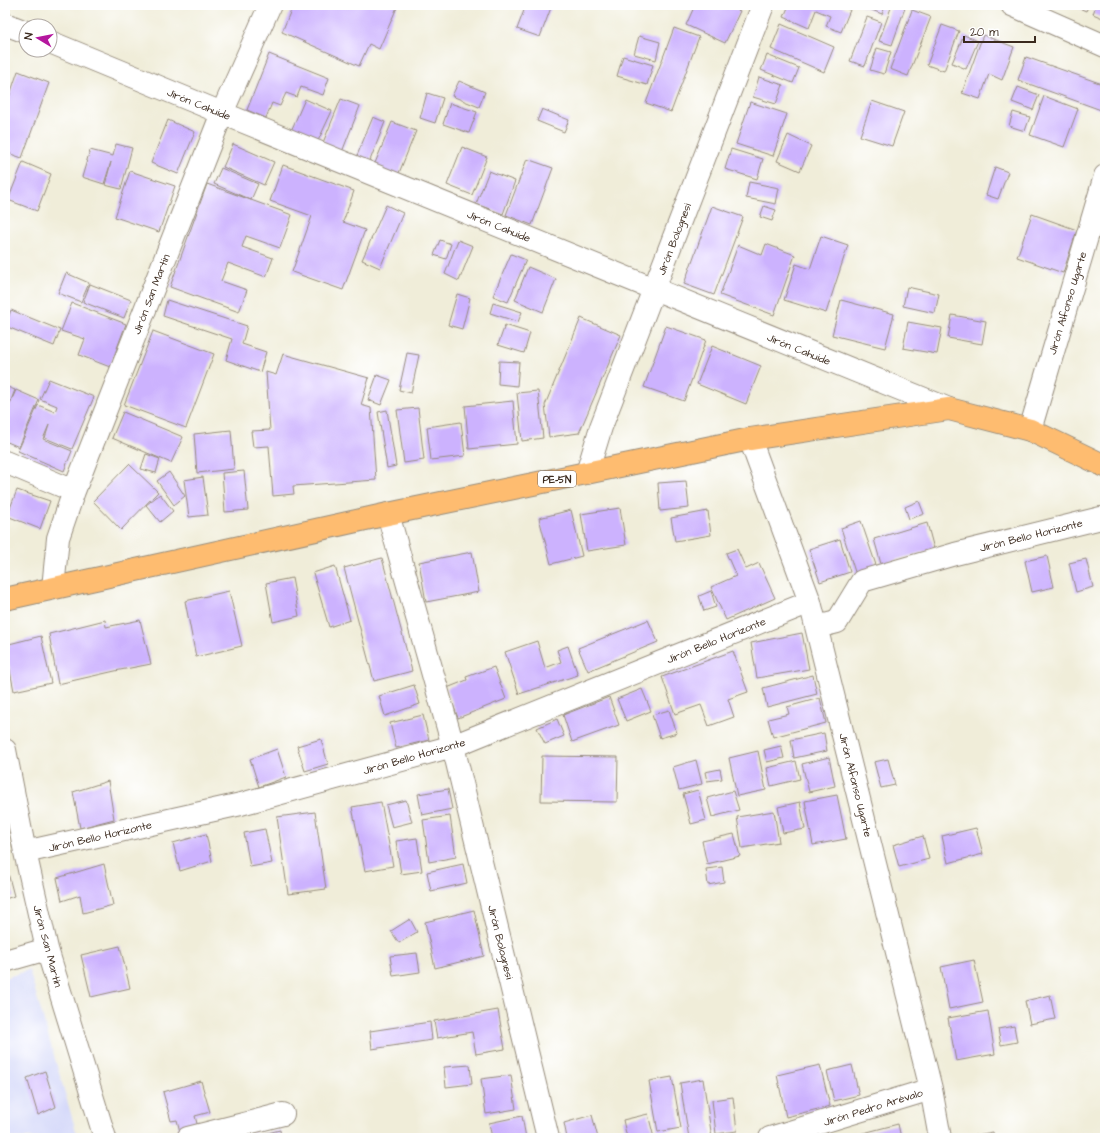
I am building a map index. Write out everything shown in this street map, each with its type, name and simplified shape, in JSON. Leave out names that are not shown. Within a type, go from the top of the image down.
[{"type":"highway","name":"PE-5N","points":[[5,599],[388,514],[750,440],[949,409],[1030,430],[1105,466]]},
{"type":"street","name":"Jirón San Martín","points":[[53,588],[58,538],[74,491],[222,113],[270,5]]},
{"type":"street","name":"Jirón Bolognesi","points":[[588,473],[601,427],[763,5]]},
{"type":"street","points":[[1012,5],[1105,46]]},
{"type":"street","points":[[5,24],[18,29]]},
{"type":"street","name":"Jirón Cahuide","points":[[58,45],[654,290],[949,409]]},
{"type":"street","name":"Jirón Alfonso Ugarte","points":[[1030,430],[1105,176]]},
{"type":"street","name":"Jirón Alfonso Ugarte","points":[[750,440],[810,602],[817,627],[931,1089],[940,1138]]},
{"type":"street","points":[[5,462],[74,491]]},
{"type":"street","name":"Jirón Bolognesi","points":[[388,514],[453,746],[548,1138]]},
{"type":"street","name":"Jirón Bello Horizonte","points":[[817,627],[836,622],[862,582],[955,554],[1101,518],[1105,519]]},
{"type":"street","name":"Jirón Bello Horizonte","points":[[25,852],[241,804],[453,746],[810,602]]},
{"type":"street","name":"Jirón San Martín","points":[[5,750],[46,949],[105,1138]]},
{"type":"street","points":[[5,961],[46,949]]},
{"type":"street","name":"Jirón Pedro Arévalo","points":[[770,1138],[931,1089]]},
{"type":"street","points":[[188,1138],[283,1114]]},
{"type":"shaded area","points":[[29,970],[78,1138],[5,1138],[5,978]]},
{"type":"building","points":[[293,5],[398,5],[379,49],[369,44],[359,66],[282,32]]},
{"type":"building","points":[[526,5],[552,5],[540,37],[517,29]]},
{"type":"building","points":[[695,5],[726,5],[740,11],[725,43],[686,25]]},
{"type":"building","points":[[789,5],[839,5],[850,10],[841,32],[826,26],[830,16],[816,10],[809,28],[784,17]]},
{"type":"building","points":[[859,5],[886,5],[882,14]]},
{"type":"building","points":[[892,5],[906,5],[892,45],[879,41]]},
{"type":"building","points":[[1072,5],[1089,5],[1086,11]]},
{"type":"building","points":[[1096,5],[1105,5],[1105,19],[1093,14]]},
{"type":"building","points":[[912,10],[931,17],[908,76],[890,69]]},
{"type":"building","points":[[867,17],[881,22],[865,66],[850,61]]},
{"type":"building","points":[[781,24],[834,47],[824,72],[771,49]]},
{"type":"building","points":[[942,25],[959,31],[944,71],[927,65]]},
{"type":"building","points":[[674,28],[699,37],[671,112],[646,103]]},
{"type":"building","points":[[964,35],[978,41],[966,69],[952,63]]},
{"type":"building","points":[[983,35],[1014,47],[1002,80],[989,74],[980,99],[962,93]]},
{"type":"building","points":[[639,36],[660,42],[656,60],[634,54]]},
{"type":"building","points":[[877,48],[891,52],[884,74],[870,70]]},
{"type":"building","points":[[269,54],[329,78],[323,95],[301,87],[297,97],[286,93],[280,106],[272,103],[266,118],[247,110]]},
{"type":"building","points":[[767,55],[799,68],[793,83],[761,70]]},
{"type":"building","points":[[623,56],[653,65],[647,85],[617,76]]},
{"type":"building","points":[[1026,57],[1105,85],[1105,100],[1101,110],[1018,80]]},
{"type":"building","points":[[18,71],[49,83],[22,158],[5,152],[5,109]]},
{"type":"building","points":[[759,77],[783,85],[776,104],[753,97]]},
{"type":"building","points":[[459,81],[485,92],[479,107],[452,96]]},
{"type":"building","points":[[1018,87],[1039,95],[1033,110],[1012,102]]},
{"type":"building","points":[[427,93],[443,98],[435,123],[420,118]]},
{"type":"building","points":[[1044,96],[1078,109],[1064,147],[1030,135]]},
{"type":"building","points":[[305,99],[332,111],[317,143],[291,131]]},
{"type":"building","points":[[341,99],[360,106],[342,152],[322,145]]},
{"type":"building","points":[[872,101],[904,112],[892,146],[860,136]]},
{"type":"building","points":[[750,102],[787,114],[773,156],[736,144]]},
{"type":"building","points":[[450,103],[477,112],[469,133],[443,124]]},
{"type":"building","points":[[542,109],[569,120],[564,132],[537,121]]},
{"type":"building","points":[[1013,112],[1030,117],[1025,131],[1009,126]]},
{"type":"building","points":[[373,117],[385,122],[369,163],[356,158]]},
{"type":"building","points":[[168,120],[195,132],[178,174],[151,163]]},
{"type":"building","points":[[392,122],[416,131],[397,178],[373,168]]},
{"type":"building","points":[[788,135],[811,146],[800,171],[777,161]]},
{"type":"building","points":[[116,144],[132,148],[121,189],[105,185],[111,162],[104,184],[82,177],[90,150],[113,156]]},
{"type":"building","points":[[233,144],[274,162],[264,185],[223,167]]},
{"type":"building","points":[[462,147],[487,157],[472,195],[447,185]]},
{"type":"building","points":[[731,149],[763,159],[757,179],[725,169]]},
{"type":"building","points":[[527,159],[553,168],[532,225],[506,215]]},
{"type":"building","points":[[23,162],[51,174],[37,211],[8,200]]},
{"type":"building","points":[[283,165],[354,191],[343,222],[365,230],[343,290],[292,272],[312,216],[270,201]]},
{"type":"building","points":[[995,167],[1008,172],[998,199],[986,195]]},
{"type":"building","points":[[221,168],[258,184],[251,200],[214,184]]},
{"type":"building","points":[[130,171],[175,186],[159,232],[115,217]]},
{"type":"building","points":[[489,171],[515,181],[503,214],[476,204]]},
{"type":"building","points":[[749,182],[779,188],[776,204],[746,198]]},
{"type":"building","points":[[207,184],[292,215],[280,248],[246,236],[242,247],[273,258],[266,277],[228,263],[221,281],[247,290],[239,312],[170,287]]},
{"type":"building","points":[[386,205],[403,213],[380,268],[362,260]]},
{"type":"building","points":[[712,206],[743,217],[714,295],[684,284]]},
{"type":"building","points":[[764,206],[776,210],[772,221],[760,217]]},
{"type":"building","points":[[1032,214],[1077,230],[1063,273],[1017,257]]},
{"type":"building","points":[[821,236],[848,245],[826,313],[784,300],[796,264],[810,269]]},
{"type":"building","points":[[440,240],[451,244],[446,259],[434,255]]},
{"type":"building","points":[[458,240],[473,246],[459,281],[445,274]]},
{"type":"building","points":[[766,244],[795,255],[774,315],[720,295],[738,245],[762,255]]},
{"type":"building","points":[[511,254],[526,260],[508,302],[493,296]]},
{"type":"building","points":[[528,267],[556,279],[543,312],[515,300]]},
{"type":"building","points":[[66,273],[89,283],[81,302],[58,293]]},
{"type":"building","points":[[90,284],[131,300],[124,318],[83,302]]},
{"type":"building","points":[[907,287],[939,294],[935,313],[903,306]]},
{"type":"building","points":[[457,294],[470,298],[462,329],[448,325]]},
{"type":"building","points":[[167,300],[247,326],[242,344],[266,352],[260,372],[226,360],[232,339],[163,316]]},
{"type":"building","points":[[841,300],[894,314],[885,348],[832,335]]},
{"type":"building","points":[[72,303],[126,324],[110,367],[79,355],[85,339],[61,331]]},
{"type":"building","points":[[493,303],[522,312],[518,322],[490,313]]},
{"type":"building","points":[[11,310],[60,330],[54,346],[5,326]]},
{"type":"building","points":[[952,315],[986,321],[982,344],[948,338]]},
{"type":"building","points":[[581,318],[621,335],[579,433],[549,437],[545,405]]},
{"type":"building","points":[[908,322],[942,328],[937,354],[903,348]]},
{"type":"building","points":[[505,325],[530,333],[524,353],[498,345]]},
{"type":"building","points":[[666,326],[706,340],[684,401],[644,387]]},
{"type":"building","points":[[153,331],[214,354],[186,428],[124,405]]},
{"type":"building","points":[[712,346],[761,366],[746,404],[697,384]]},
{"type":"building","points":[[407,353],[419,355],[411,393],[399,390]]},
{"type":"building","points":[[283,354],[369,378],[361,405],[371,408],[376,480],[293,486],[294,494],[273,496],[269,446],[253,447],[251,431],[270,430],[266,372],[276,375]]},
{"type":"building","points":[[499,361],[519,362],[517,386],[498,384]]},
{"type":"building","points":[[377,375],[391,380],[381,405],[368,400]]},
{"type":"building","points":[[49,379],[94,397],[72,449],[45,438],[49,425],[43,439],[72,451],[64,471],[18,451],[38,405],[55,412],[57,406],[40,399]]},
{"type":"building","points":[[5,386],[15,390],[8,408],[16,390],[39,400],[19,447],[5,441]]},
{"type":"building","points":[[538,391],[543,438],[522,441],[517,393]]},
{"type":"building","points":[[513,401],[517,444],[469,449],[465,406]]},
{"type":"building","points":[[418,408],[424,460],[404,463],[397,410]]},
{"type":"building","points":[[387,410],[396,466],[387,468],[378,412]]},
{"type":"building","points":[[123,412],[183,437],[171,463],[112,438]]},
{"type":"building","points":[[461,422],[465,456],[431,460],[427,427]]},
{"type":"building","points":[[231,430],[234,469],[197,473],[194,434]]},
{"type":"building","points":[[146,454],[160,459],[156,473],[141,469]]},
{"type":"building","points":[[129,464],[158,492],[121,530],[93,501]]},
{"type":"building","points":[[244,471],[248,510],[225,512],[222,473]]},
{"type":"building","points":[[169,472],[185,496],[174,505],[157,481]]},
{"type":"building","points":[[203,477],[208,515],[189,517],[184,480]]},
{"type":"building","points":[[686,481],[689,508],[660,511],[658,483]]},
{"type":"building","points":[[17,490],[50,501],[40,529],[7,516]]},
{"type":"building","points":[[160,494],[173,511],[160,522],[146,505]]},
{"type":"building","points":[[919,501],[924,514],[909,519],[905,507]]},
{"type":"building","points":[[620,508],[626,545],[587,551],[581,514]]},
{"type":"building","points":[[571,510],[582,556],[551,564],[539,518]]},
{"type":"building","points":[[708,511],[711,535],[675,541],[671,518]]},
{"type":"building","points":[[861,521],[877,568],[856,575],[841,528]]},
{"type":"building","points":[[927,523],[934,549],[881,564],[874,539]]},
{"type":"building","points":[[840,539],[850,572],[820,582],[809,549]]},
{"type":"building","points":[[737,549],[746,569],[759,563],[775,598],[726,620],[711,587],[736,576],[726,553]]},
{"type":"building","points":[[472,552],[479,592],[426,602],[419,562]]},
{"type":"building","points":[[1047,556],[1054,587],[1032,592],[1025,561]]},
{"type":"building","points":[[382,558],[412,671],[374,681],[344,568]]},
{"type":"building","points":[[1086,559],[1093,587],[1076,592],[1069,563]]},
{"type":"building","points":[[335,566],[350,620],[329,627],[313,573]]},
{"type":"building","points":[[292,578],[299,616],[273,622],[266,583]]},
{"type":"building","points":[[229,591],[242,646],[196,657],[185,601]]},
{"type":"building","points":[[711,591],[716,607],[704,611],[699,596]]},
{"type":"building","points":[[105,620],[106,627],[140,620],[151,664],[58,684],[49,634]]},
{"type":"building","points":[[648,620],[658,642],[588,671],[578,648]]},
{"type":"building","points":[[802,633],[809,669],[757,678],[751,643]]},
{"type":"building","points":[[41,636],[51,683],[14,691],[5,645]]},
{"type":"building","points":[[537,641],[545,668],[561,662],[557,650],[568,646],[578,675],[519,694],[505,652]]},
{"type":"building","points":[[733,651],[748,692],[728,699],[734,717],[709,726],[701,705],[675,714],[662,677]]},
{"type":"building","points":[[494,667],[506,699],[458,718],[447,688],[467,680],[466,677]]},
{"type":"building","points":[[813,675],[817,694],[767,707],[763,688]]},
{"type":"building","points":[[414,685],[420,704],[385,716],[379,696]]},
{"type":"building","points":[[642,689],[651,711],[626,721],[617,699]]},
{"type":"building","points":[[609,697],[619,725],[572,742],[563,715]]},
{"type":"building","points":[[820,698],[826,723],[773,737],[768,719],[789,714],[787,707]]},
{"type":"building","points":[[669,710],[677,733],[660,738],[652,715]]},
{"type":"building","points":[[423,715],[429,740],[396,748],[390,723]]},
{"type":"building","points":[[557,719],[564,736],[545,744],[537,728]]},
{"type":"building","points":[[824,733],[827,751],[794,758],[791,740]]},
{"type":"building","points":[[321,739],[328,764],[305,771],[297,746]]},
{"type":"building","points":[[781,746],[784,758],[767,762],[764,750]]},
{"type":"building","points":[[277,749],[286,777],[259,787],[250,759]]},
{"type":"building","points":[[758,751],[766,790],[737,796],[729,758]]},
{"type":"building","points":[[542,756],[618,757],[617,802],[541,801]]},
{"type":"building","points":[[829,757],[835,786],[809,792],[802,764]]},
{"type":"building","points":[[888,759],[895,785],[881,788],[874,762]]},
{"type":"building","points":[[696,760],[702,784],[679,790],[673,767]]},
{"type":"building","points":[[796,761],[800,779],[771,786],[767,768]]},
{"type":"building","points":[[720,769],[722,779],[707,781],[705,772]]},
{"type":"building","points":[[108,781],[114,819],[80,828],[73,792]]},
{"type":"building","points":[[448,789],[452,809],[422,815],[418,794]]},
{"type":"building","points":[[698,790],[706,820],[691,824],[683,794]]},
{"type":"building","points":[[733,791],[739,810],[712,817],[707,798]]},
{"type":"building","points":[[837,795],[846,839],[813,845],[805,801]]},
{"type":"building","points":[[406,800],[412,822],[392,827],[386,805]]},
{"type":"building","points":[[381,802],[393,866],[365,871],[352,807]]},
{"type":"building","points":[[800,802],[805,829],[783,833],[778,807]]},
{"type":"building","points":[[774,811],[779,842],[742,848],[737,817]]},
{"type":"building","points":[[315,812],[326,889],[288,894],[277,817]]},
{"type":"building","points":[[450,816],[456,857],[429,862],[423,820]]},
{"type":"building","points":[[976,828],[983,854],[948,863],[942,836]]},
{"type":"building","points":[[265,829],[272,863],[250,867],[244,833]]},
{"type":"building","points":[[206,834],[212,861],[180,871],[173,843]]},
{"type":"building","points":[[734,834],[740,856],[707,864],[702,841]]},
{"type":"building","points":[[923,836],[929,859],[899,867],[893,845]]},
{"type":"building","points":[[417,838],[422,871],[401,874],[396,841]]},
{"type":"building","points":[[104,864],[113,905],[83,913],[80,895],[62,901],[57,878]]},
{"type":"building","points":[[463,864],[467,883],[431,891],[427,872]]},
{"type":"building","points":[[722,867],[724,882],[708,885],[706,869]]},
{"type":"building","points":[[8,873],[14,896],[5,899],[5,874]]},
{"type":"building","points":[[474,910],[484,956],[435,968],[425,922]]},
{"type":"building","points":[[410,919],[417,932],[399,943],[391,931]]},
{"type":"building","points":[[120,946],[130,988],[91,997],[81,955]]},
{"type":"building","points":[[417,953],[420,972],[393,976],[390,956]]},
{"type":"building","points":[[974,960],[983,1002],[949,1009],[941,967]]},
{"type":"building","points":[[1050,995],[1055,1019],[1030,1024],[1025,1001]]},
{"type":"building","points":[[498,1010],[505,1049],[476,1054],[472,1032],[437,1038],[434,1021]]},
{"type":"building","points":[[988,1011],[995,1054],[956,1061],[948,1018]]},
{"type":"building","points":[[430,1022],[432,1040],[372,1049],[370,1031]]},
{"type":"building","points":[[1014,1026],[1017,1042],[1001,1045],[998,1029]]},
{"type":"building","points":[[470,1065],[472,1084],[446,1087],[444,1067]]},
{"type":"building","points":[[820,1065],[830,1106],[786,1117],[777,1075]]},
{"type":"building","points":[[852,1065],[859,1095],[834,1101],[827,1071]]},
{"type":"building","points":[[45,1071],[56,1107],[38,1115],[27,1078]]},
{"type":"building","points":[[511,1075],[516,1109],[486,1114],[481,1079]]},
{"type":"building","points":[[672,1077],[681,1128],[658,1132],[649,1081]]},
{"type":"building","points":[[703,1079],[712,1138],[689,1138],[680,1083]]},
{"type":"building","points":[[201,1081],[210,1112],[195,1116],[199,1131],[181,1136],[177,1120],[171,1121],[163,1092]]},
{"type":"building","points":[[733,1097],[737,1131],[716,1134],[712,1100]]},
{"type":"building","points":[[648,1114],[654,1138],[627,1138],[623,1120]]},
{"type":"building","points":[[592,1115],[598,1138],[567,1138],[564,1123]]},
{"type":"building","points":[[522,1116],[526,1138],[492,1138],[489,1123]]},
{"type":"building","points":[[898,1124],[901,1138],[848,1137]]},
{"type":"building","points":[[280,1130],[281,1138],[264,1138],[263,1134]]},
{"type":"building","points":[[255,1132],[256,1138],[227,1138]]},
{"type":"building","points":[[993,1132],[994,1138],[966,1138],[966,1137]]}]
